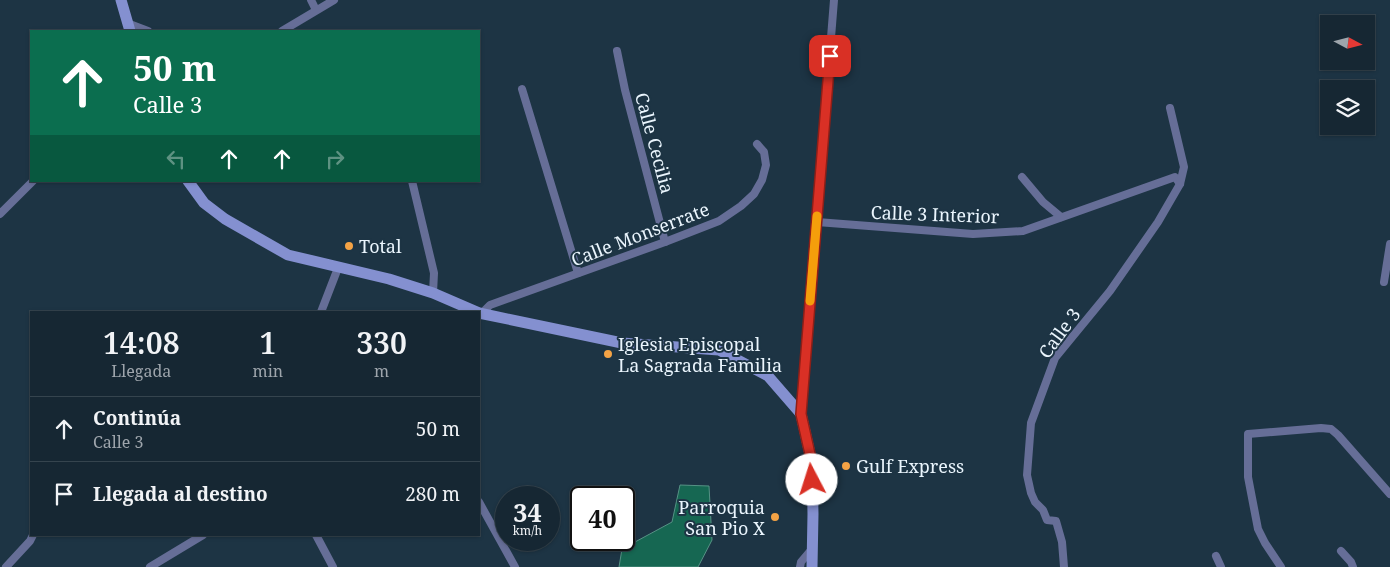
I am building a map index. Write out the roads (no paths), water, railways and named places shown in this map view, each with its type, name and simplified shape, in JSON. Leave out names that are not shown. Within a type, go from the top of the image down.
[{"type":"street","points":[[121,0],[129,27],[143,30]]},
{"type":"street","points":[[311,0],[316,10]]},
{"type":"street","points":[[284,30],[334,0]]},
{"type":"street","points":[[812,567],[814,514],[812,463],[801,414],[834,0]]},
{"type":"street","name":"Calle Cecilia","points":[[617,51],[625,90],[666,242]]},
{"type":"street","points":[[522,88],[578,273]]},
{"type":"street","points":[[1170,108],[1184,167],[1180,184]]},
{"type":"street","name":"Calle Monserrate","points":[[480,313],[490,305],[719,221],[741,206],[754,194],[762,180],[766,165],[764,152],[757,144]]},
{"type":"street","points":[[1022,177],[1043,202],[1062,217]]},
{"type":"street","name":"Calle 3 Interior","points":[[817,222],[973,234],[1023,231],[1175,177],[1180,184]]},
{"type":"street","points":[[0,214],[32,182]]},
{"type":"street","points":[[189,182],[204,203],[225,219],[288,255],[389,279],[432,293],[472,311]]},
{"type":"street","points":[[412,182],[434,273],[432,293]]},
{"type":"street","name":"Calle 3","points":[[1064,567],[1062,542],[1056,521],[1047,520],[1043,510],[1035,502],[1031,493],[1027,475],[1031,423],[1055,358],[1110,291],[1158,222],[1180,184]]},
{"type":"street","points":[[1384,282],[1390,244]]},
{"type":"street","points":[[321,311],[338,268]]},
{"type":"street","points":[[480,314],[622,343],[719,350],[768,376],[801,414]]},
{"type":"street","points":[[1281,567],[1258,529],[1248,477],[1248,434],[1321,428],[1331,429],[1390,494]]},
{"type":"street","points":[[480,504],[515,567]]},
{"type":"street","points":[[6,567],[32,536]]},
{"type":"street","points":[[150,567],[201,536]]},
{"type":"street","points":[[317,536],[333,567]]},
{"type":"street","points":[[800,567],[801,562],[812,549]]},
{"type":"street","points":[[1341,551],[1354,567]]},
{"type":"street","points":[[1216,556],[1221,567]]},
{"type":"place","name":"Total","points":[[349,246]]},
{"type":"place","name":"Iglesia Episcopal La Sagrada Familia","points":[[608,354]]},
{"type":"place","name":"Gulf Express","points":[[846,466]]},
{"type":"place","name":"Parroquia San Pio X","points":[[775,517]]}]
